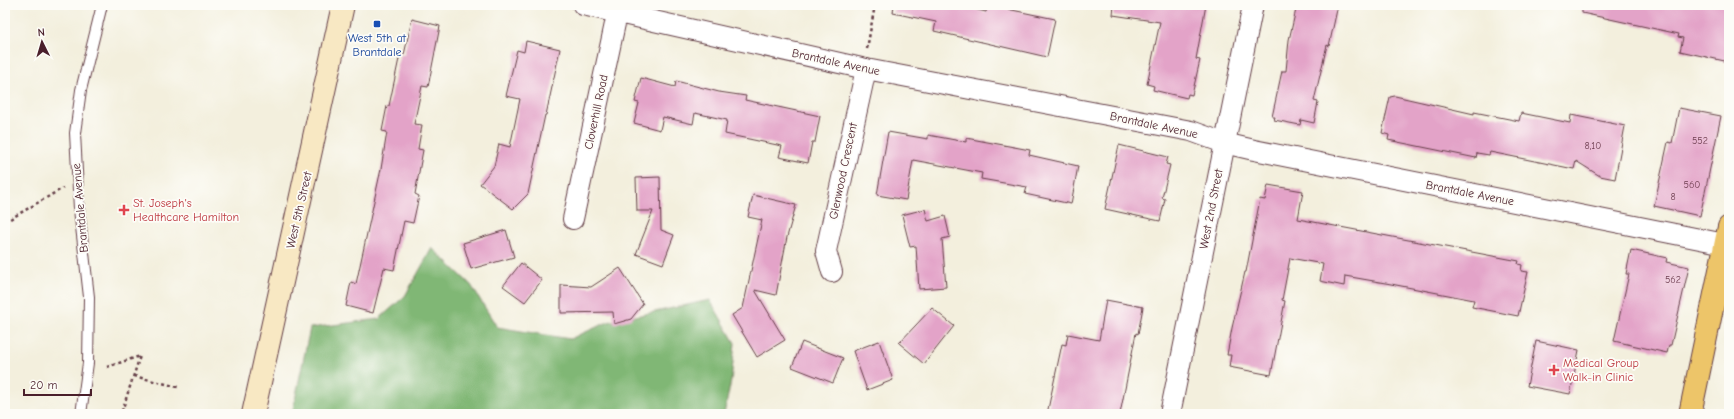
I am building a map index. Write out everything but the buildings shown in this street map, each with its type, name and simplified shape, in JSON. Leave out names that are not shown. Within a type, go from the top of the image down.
[{"type":"main road","name":"West 5th Street","points":[[253,414],[343,5]]},
{"type":"main road","points":[[1690,414],[1727,235]]},
{"type":"street","name":"Brantdale Avenue","points":[[583,5],[618,9],[866,69],[1191,131],[1224,143],[1269,153],[1727,235]]},
{"type":"street","name":"West 2nd Street","points":[[1170,414],[1253,5]]},
{"type":"street","name":"Cloverhill Road","points":[[573,219],[618,9]]},
{"type":"street","name":"Glenwood Crescent","points":[[832,272],[826,251],[866,69]]},
{"type":"lane","name":"Brantdale Avenue","points":[[81,414],[88,363],[89,297],[79,209],[75,133],[78,105],[93,34],[102,5]]},
{"type":"path","points":[[866,69],[868,40],[875,5]]},
{"type":"path","points":[[5,222],[77,180]]},
{"type":"path","points":[[107,367],[140,356],[122,414]]},
{"type":"path","points":[[134,376],[178,387]]},
{"type":"green space","points":[[432,248],[471,285],[497,327],[570,339],[608,322],[710,300],[735,343],[731,381],[724,414],[292,414],[310,328],[379,319],[405,296]]},
{"type":"place","name":"West 5th at Brantdale","points":[[377,24]]},
{"type":"place","name":"St. Joseph's Healthcare Hamilton","points":[[124,210]]},
{"type":"place","name":"Medical Group Walk-in Clinic","points":[[1554,370]]}]
